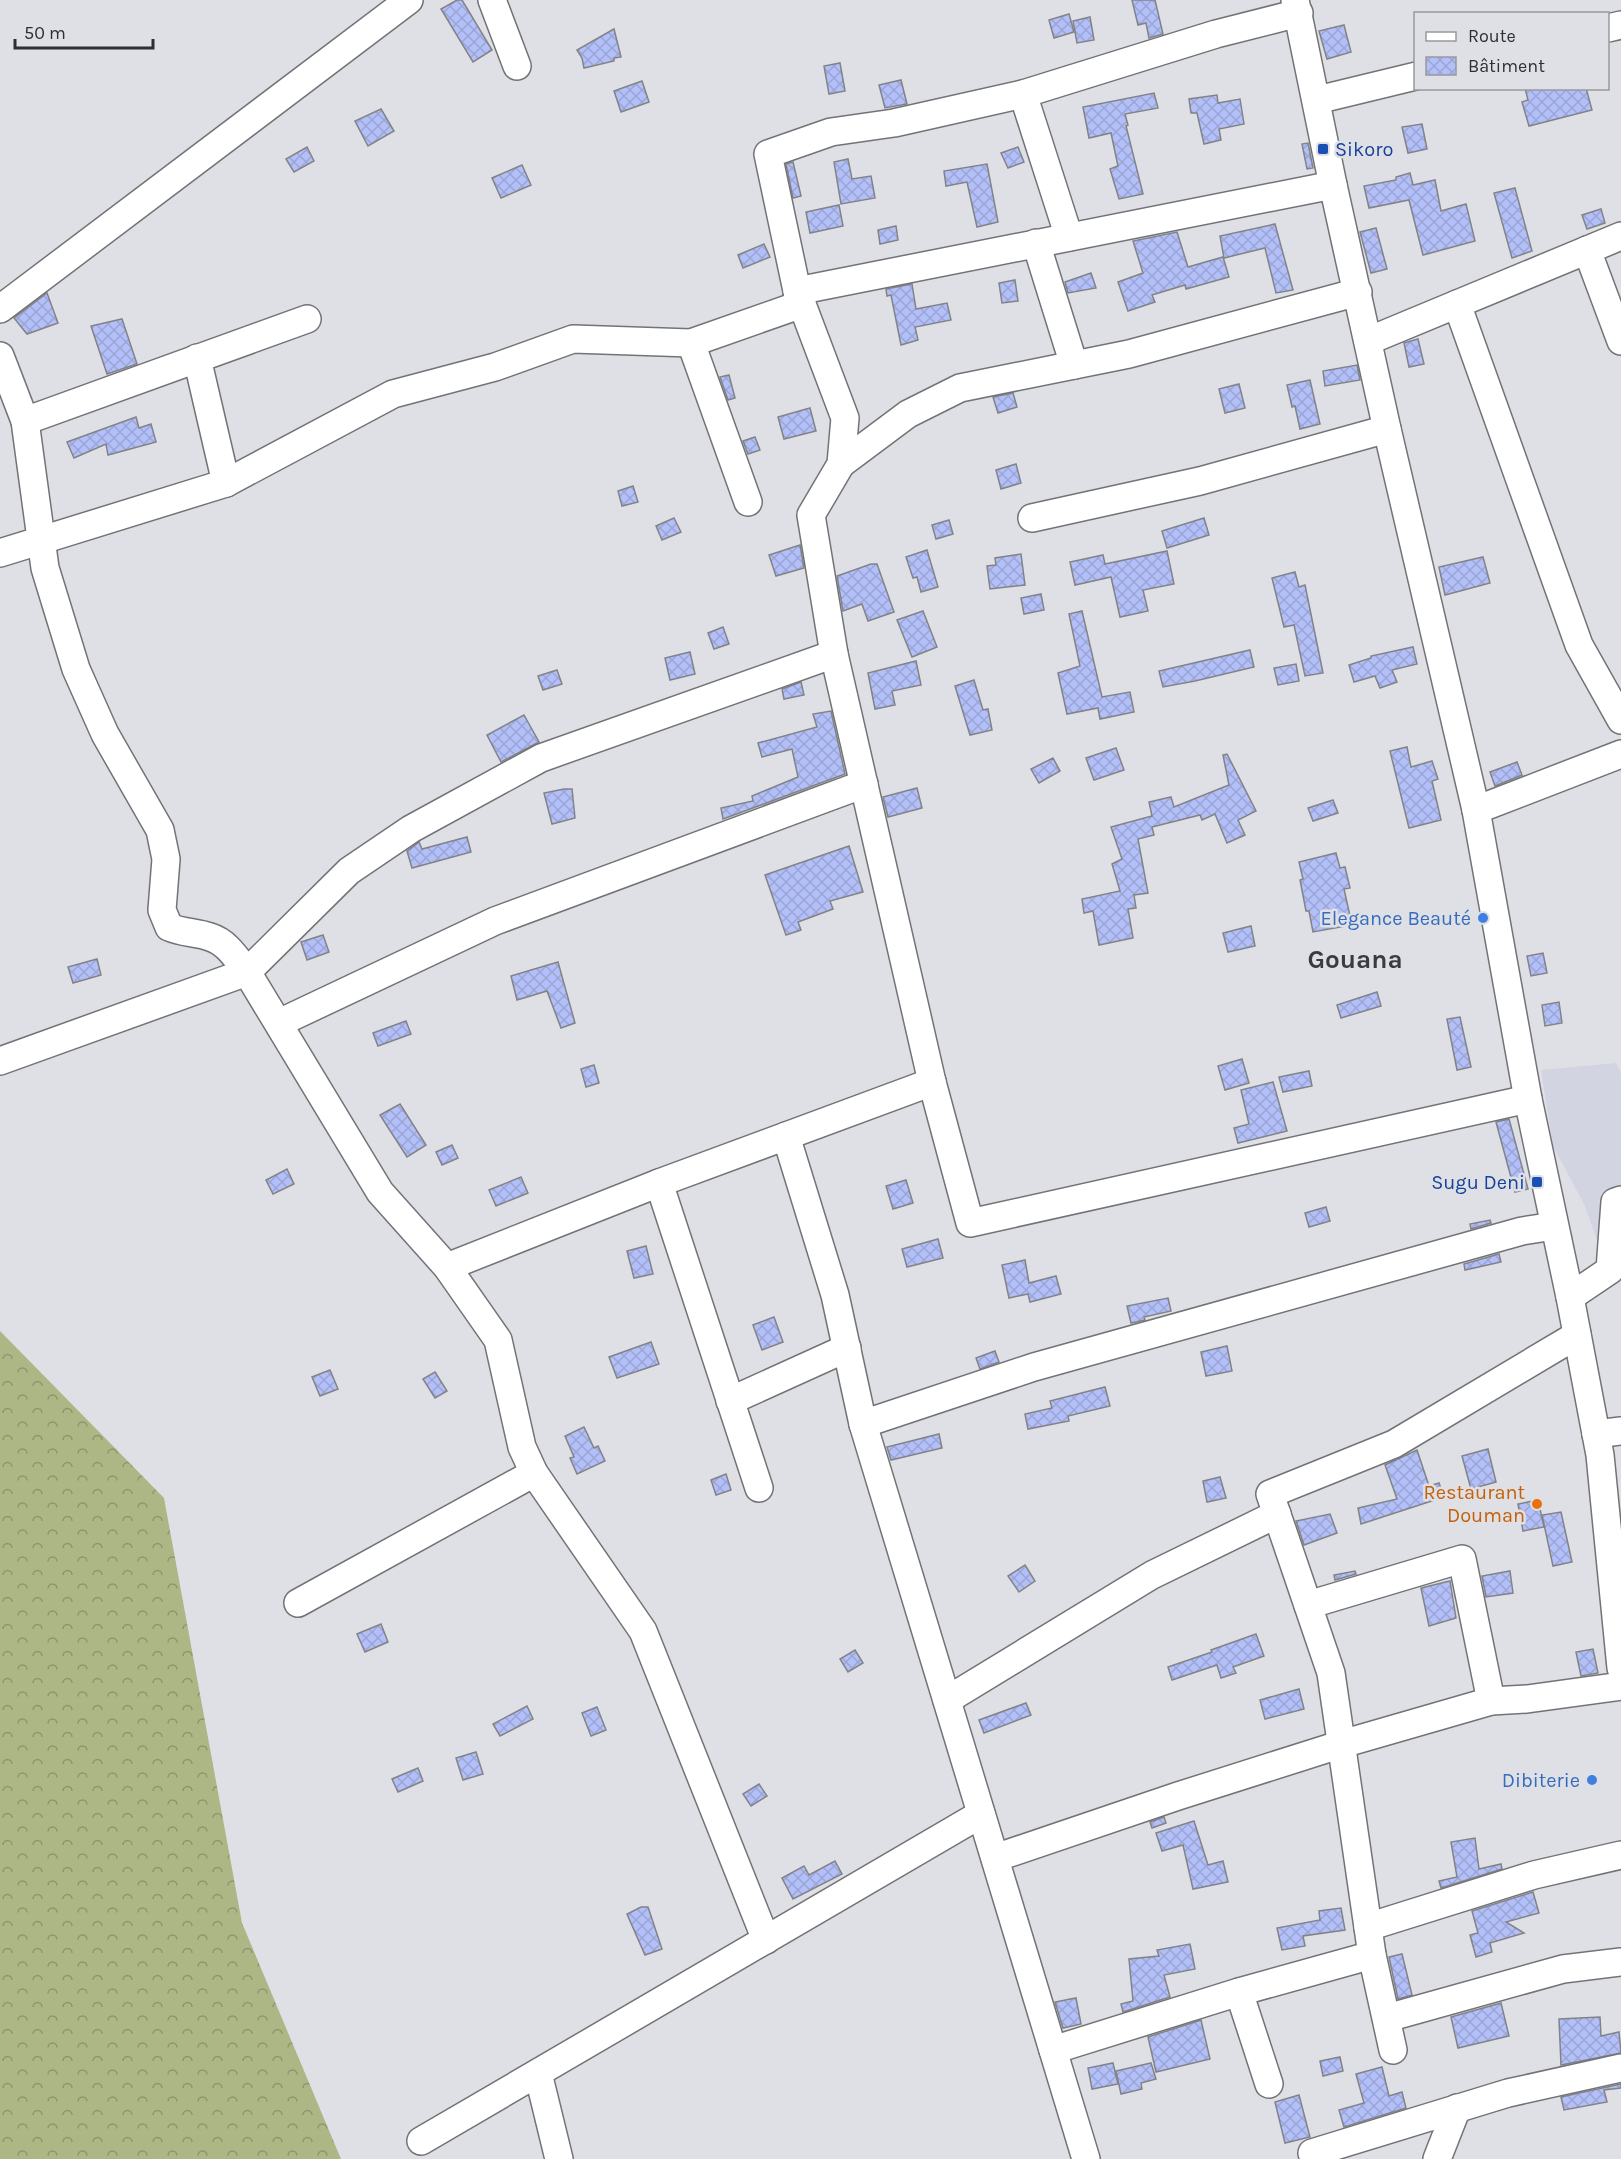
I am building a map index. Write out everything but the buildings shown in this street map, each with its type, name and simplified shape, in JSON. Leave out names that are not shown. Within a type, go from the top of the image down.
[{"type":"street","points":[[0,309],[409,0]]},
{"type":"street","points":[[492,0],[517,66]]},
{"type":"street","points":[[841,464],[845,418],[799,297],[768,154],[831,132],[894,123],[1023,94],[1297,7],[1333,185],[1387,429],[1476,810],[1528,1099],[1577,1335],[1609,1432],[1621,1668]]},
{"type":"street","points":[[1317,100],[1414,76]]},
{"type":"street","points":[[1023,94],[1069,237]]},
{"type":"street","points":[[0,553],[226,483],[393,394],[495,368],[573,339],[691,343],[799,297],[1036,243],[1333,185]]},
{"type":"street","points":[[1368,341],[1621,236]]},
{"type":"street","points":[[1036,243],[1074,365]]},
{"type":"street","points":[[1587,250],[1621,341]]},
{"type":"street","points":[[1358,292],[1129,354],[960,387],[908,414],[841,464],[811,515],[834,654],[932,1082],[970,1223],[1528,1099]]},
{"type":"street","points":[[1457,304],[1579,645],[1621,720]]},
{"type":"street","points":[[25,422],[307,319]]},
{"type":"street","points":[[691,343],[748,502]]},
{"type":"street","points":[[0,356],[25,422],[45,568],[76,669],[105,734],[160,830],[166,859],[162,910],[169,927],[182,932],[211,937],[228,948],[248,972],[380,1192],[447,1267],[498,1340],[522,1447],[534,1473],[643,1631],[766,1940]]},
{"type":"street","points":[[197,358],[226,483]]},
{"type":"street","points":[[1032,518],[1200,481],[1387,429]]},
{"type":"street","points":[[0,1061],[248,972],[349,872],[411,829],[531,763],[834,654]]},
{"type":"street","points":[[1476,810],[1621,754]]},
{"type":"street","points":[[279,1023],[495,921],[864,784]]},
{"type":"street","points":[[447,1267],[659,1183],[932,1082]]},
{"type":"street","points":[[786,1136],[835,1295],[863,1424],[1086,2159]]},
{"type":"street","points":[[659,1183],[759,1488]]},
{"type":"street","points":[[1570,1297],[1610,1270],[1615,1202],[1621,1200]]},
{"type":"street","points":[[863,1424],[1034,1366],[1522,1232],[1554,1226]]},
{"type":"street","points":[[1393,2050],[1372,1954],[1330,1673],[1270,1494],[1394,1444],[1577,1335]]},
{"type":"street","points":[[730,1401],[846,1348]]},
{"type":"street","points":[[298,1603],[534,1473]]},
{"type":"street","points":[[947,1700],[1152,1575],[1277,1515]]},
{"type":"street","points":[[1308,1605],[1462,1559],[1491,1701]]},
{"type":"street","points":[[995,1858],[1342,1744],[1491,1701],[1527,1699],[1621,1686]]},
{"type":"street","points":[[421,2141],[981,1814]]},
{"type":"street","points":[[1368,1927],[1534,1875],[1621,1855]]},
{"type":"street","points":[[1053,2049],[1372,1954]]},
{"type":"street","points":[[1387,2018],[1563,1969],[1621,1962]]},
{"type":"street","points":[[1239,1992],[1269,2084]]},
{"type":"street","points":[[1312,2153],[1508,2093],[1621,2068]]},
{"type":"street","points":[[538,2073],[559,2159]]},
{"type":"street","points":[[1437,2159],[1457,2109]]},
{"type":"shaded area","points":[[1616,1063],[1621,1073],[1621,1186],[1606,1191],[1605,1263],[1585,1206],[1553,1146],[1541,1070]]},
{"type":"green space","points":[[0,1331],[164,1498],[242,1923],[341,2159],[0,2159]]},
{"type":"place","name":"Sikoro","points":[[1323,149]]},
{"type":"place","name":"Elegance Beauté","points":[[1483,918]]},
{"type":"place","name":"Sugu Deni","points":[[1537,1182]]},
{"type":"place","name":"Restaurant Douman","points":[[1537,1504]]},
{"type":"place","name":"Dibiterie","points":[[1592,1780]]},
{"type":"district","name":"Gouana","points":[[1355,959]]}]
